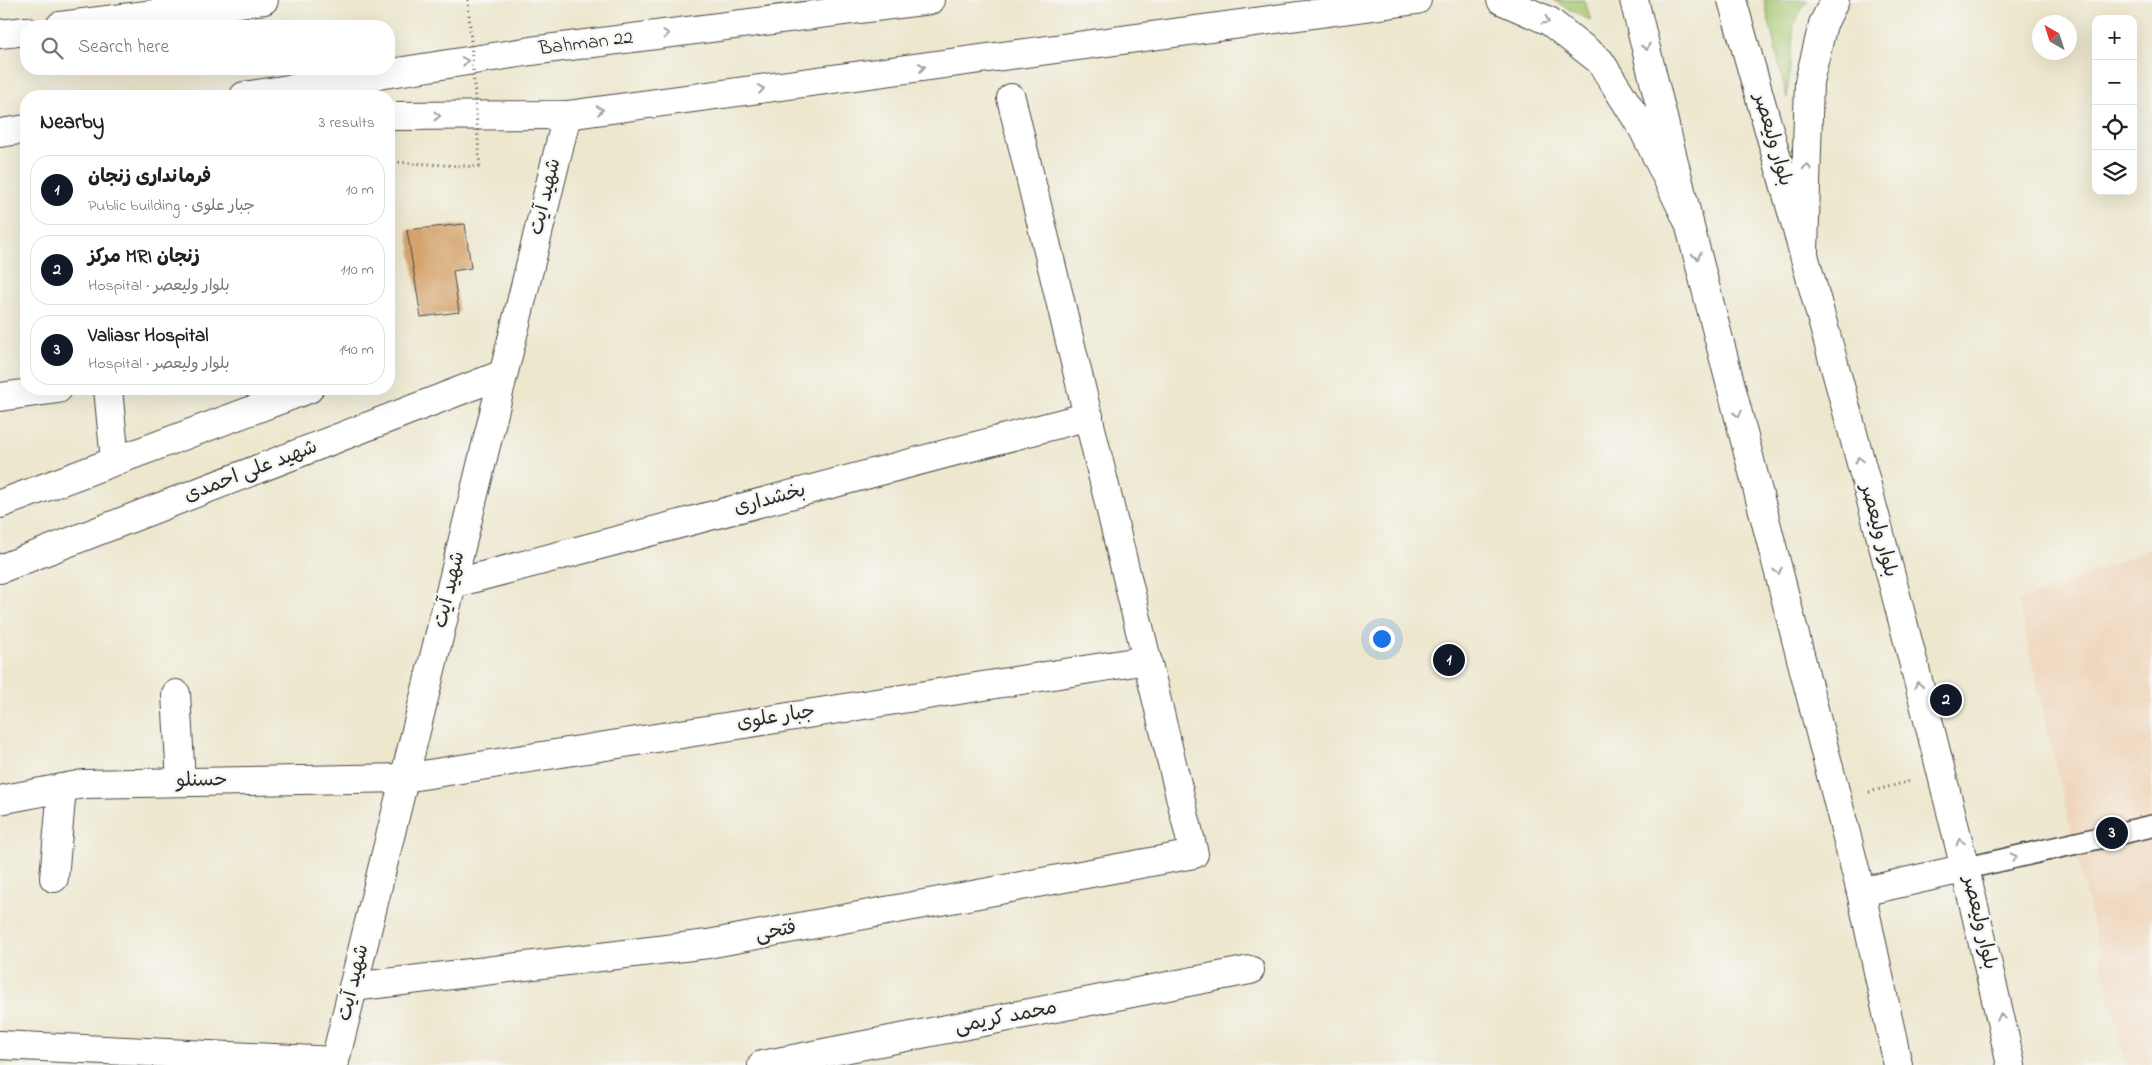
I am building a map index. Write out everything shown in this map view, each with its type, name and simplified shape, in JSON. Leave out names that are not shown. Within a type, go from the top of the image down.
[{"type":"main road","points":[[88,20],[170,0]]},
{"type":"main road","points":[[110,20],[264,0]]},
{"type":"main road","name":"Bahman 22","points":[[395,72],[531,51],[930,0]]},
{"type":"main road","points":[[395,116],[566,115],[1271,10],[1417,0]]},
{"type":"main road","points":[[1501,0],[1549,21],[1600,61],[1643,129],[1689,223]]},
{"type":"main road","points":[[1634,0],[1860,892],[1898,1065]]},
{"type":"main road","name":"بلوار ولیعصر","points":[[1732,0],[1804,251],[1967,868],[2011,1065]]},
{"type":"main road","points":[[1804,251],[1809,82],[1822,24],[1835,0]]},
{"type":"main road","points":[[0,34],[20,31]]},
{"type":"main road","name":"Bahman 22","points":[[282,90],[378,75]]},
{"type":"main road","points":[[1011,98],[1147,660]]},
{"type":"main road","name":"شهید آیت","points":[[335,1063],[566,115]]},
{"type":"main road","points":[[0,133],[20,130]]},
{"type":"main road","name":"شهید علی احمدی","points":[[0,569],[503,374]]},
{"type":"main road","points":[[0,397],[20,394]]},
{"type":"main road","points":[[109,395],[115,461]]},
{"type":"main road","points":[[0,504],[293,395]]},
{"type":"main road","name":"بخشداری","points":[[452,584],[1089,416]]},
{"type":"main road","name":"جبار علوی","points":[[404,778],[1147,660]]},
{"type":"main road","name":"فتحی","points":[[353,986],[708,944],[1194,854],[1147,660]]},
{"type":"main road","points":[[176,694],[181,781]]},
{"type":"main road","name":"حسنلو","points":[[0,800],[83,784],[404,778]]},
{"type":"main road","points":[[54,878],[62,788]]},
{"type":"main road","points":[[1860,892],[1967,868]]},
{"type":"main road","name":"محمد کریمی","points":[[762,1065],[1250,970]]},
{"type":"main road","points":[[0,1044],[335,1063]]},
{"type":"lane","points":[[1967,868],[2152,826]]},
{"type":"path","points":[[395,162],[480,167],[468,0]]},
{"type":"path","points":[[1837,801],[1941,773]]},
{"type":"shaded area","points":[[2152,548],[2152,1065],[2125,1065],[2018,602]]},
{"type":"green space","points":[[1553,0],[1585,0],[1591,21]]},
{"type":"green space","points":[[1764,0],[1807,0],[1794,25],[1787,98]]},
{"type":"building","points":[[465,224],[471,268],[453,271],[459,312],[421,317],[407,230]]},
{"type":"place","name":"فرمانداری زنجان","points":[[1449,660]]},
{"type":"place","name":"مرکز MRI زنجان","points":[[1946,700]]},
{"type":"place","name":"Valiasr Hospital","points":[[2112,833]]}]
